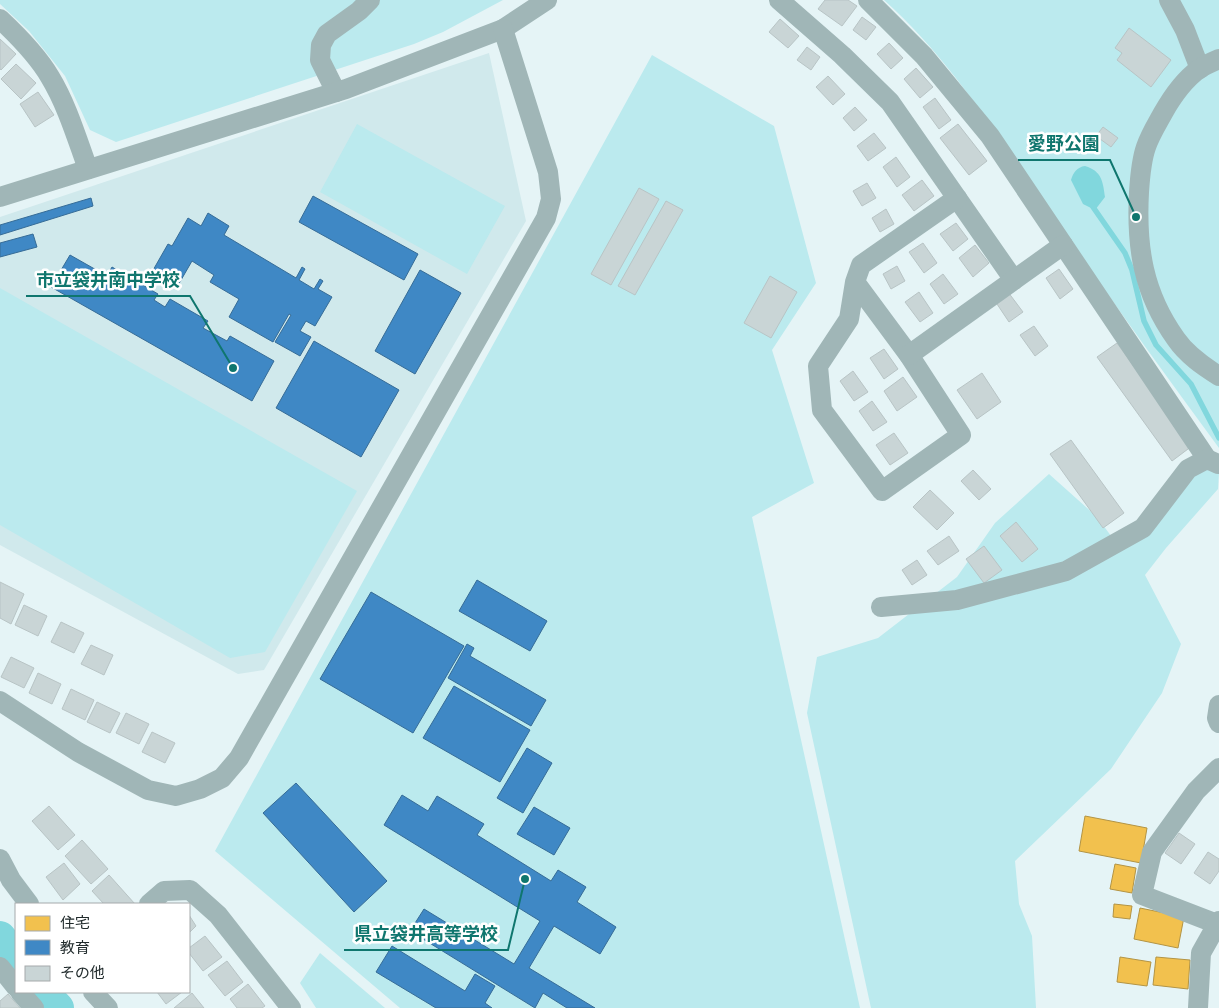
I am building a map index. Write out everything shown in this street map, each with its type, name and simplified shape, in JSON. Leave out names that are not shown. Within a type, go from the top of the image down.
[{"type":"street","points":[[336,92],[320,60],[321,45],[328,34],[360,11],[370,0]]},
{"type":"street","points":[[0,197],[336,92],[504,29],[547,0]]},
{"type":"street","points":[[779,0],[842,55],[890,102],[1014,280]]},
{"type":"street","points":[[868,0],[924,56],[990,136],[1213,462],[1188,468],[1143,528],[1066,571],[957,600],[880,607]]},
{"type":"street","points":[[1168,0],[1185,30],[1200,69]]},
{"type":"street","points":[[0,19],[16,34],[50,76],[70,118],[88,169]]},
{"type":"street","points":[[0,701],[78,752],[148,790],[176,796],[200,790],[222,778],[239,758],[546,218],[551,199],[548,172],[504,29]]},
{"type":"street","points":[[1219,59],[1200,69],[1187,80],[1169,103],[1146,148],[1140,173],[1138,206],[1139,250],[1146,281],[1160,313],[1177,340],[1195,360],[1219,376]]},
{"type":"street","points":[[855,282],[908,355],[961,435],[882,491],[822,410],[818,366],[849,319],[855,282],[861,265],[957,198]]},
{"type":"street","points":[[908,355],[1063,245]]},
{"type":"street","points":[[1219,705],[1216,718],[1219,723]]},
{"type":"street","points":[[1198,1008],[1201,953],[1218,923],[1142,894],[1152,852],[1196,790],[1219,768]]},
{"type":"street","points":[[0,859],[11,880],[28,903]]},
{"type":"street","points":[[150,903],[164,891],[190,890],[218,915],[291,1008]]},
{"type":"street","points":[[0,967],[15,986]]},
{"type":"street","points":[[21,993],[34,1008]]},
{"type":"street","points":[[94,993],[108,1008]]},
{"type":"shaded area","points":[[0,0],[503,0],[443,32],[414,44],[116,142],[90,130],[65,76],[29,31],[0,4]]},
{"type":"shaded area","points":[[884,0],[1219,0],[1219,448],[1153,358],[951,71],[930,46]]},
{"type":"shaded area","points":[[489,53],[526,221],[264,670],[238,674],[0,545],[0,217]]},
{"type":"shaded area","points":[[652,55],[774,126],[816,283],[772,350],[814,483],[752,517],[860,1008],[400,1008],[215,851]]},
{"type":"shaded area","points":[[357,124],[505,206],[467,274],[320,192]]},
{"type":"shaded area","points":[[0,288],[357,491],[265,652],[230,658],[0,525]]},
{"type":"shaded area","points":[[1209,466],[1219,473],[1218,489],[1145,575],[1181,644],[1162,693],[1111,769],[1015,861],[1019,904],[1032,936],[1036,1008],[871,1008],[807,713],[817,657],[878,638],[957,577],[995,523],[1049,474],[1096,516],[1121,549],[1189,479]]},
{"type":"shaded area","points":[[320,953],[385,1008],[316,1008],[300,983]]},
{"type":"water","points":[[1085,166],[1095,171],[1101,178],[1105,197],[1095,210],[1083,204],[1071,180],[1076,171]]},
{"type":"building: 住宅","points":[[1085,816],[1147,828],[1141,863],[1079,851]]},
{"type":"building: 住宅","points":[[1115,864],[1136,868],[1132,893],[1110,889]]},
{"type":"building: 住宅","points":[[1114,904],[1132,906],[1130,919],[1113,917]]},
{"type":"building: 住宅","points":[[1140,908],[1184,917],[1178,948],[1134,939]]},
{"type":"building: 住宅","points":[[1120,957],[1151,962],[1147,986],[1117,982]]},
{"type":"building: 住宅","points":[[1156,957],[1190,960],[1188,989],[1153,985]]},
{"type":"building: 教育","points":[[313,196],[418,254],[404,280],[299,222]]},
{"type":"building: 教育","points":[[91,198],[93,206],[0,235],[0,225]]},
{"type":"building: 教育","points":[[208,213],[229,226],[224,235],[296,278],[302,267],[305,269],[299,280],[314,289],[320,279],[323,281],[318,289],[332,297],[315,326],[306,321],[300,331],[311,337],[300,356],[275,342],[291,315],[289,314],[273,342],[229,317],[239,299],[210,282],[214,275],[192,261],[177,287],[152,272],[168,244],[172,246],[188,218],[201,226]]},
{"type":"building: 教育","points":[[33,234],[37,247],[0,257],[0,243]]},
{"type":"building: 教育","points":[[70,255],[107,276],[112,267],[158,294],[154,300],[165,307],[170,299],[208,321],[203,328],[227,341],[230,336],[274,361],[252,401],[51,287]]},
{"type":"building: 教育","points":[[420,270],[461,293],[415,374],[375,351]]},
{"type":"building: 教育","points":[[314,341],[399,390],[361,457],[276,408]]},
{"type":"building: 教育","points":[[477,580],[547,621],[530,651],[459,611]]},
{"type":"building: 教育","points":[[371,592],[464,646],[413,733],[320,679]]},
{"type":"building: 教育","points":[[467,644],[474,648],[470,656],[546,700],[531,726],[448,678]]},
{"type":"building: 教育","points":[[454,686],[530,730],[500,782],[423,738]]},
{"type":"building: 教育","points":[[527,748],[552,763],[523,813],[497,798]]},
{"type":"building: 教育","points":[[296,783],[387,881],[354,912],[263,813]]},
{"type":"building: 教育","points":[[402,795],[428,811],[437,796],[484,824],[477,835],[551,881],[558,870],[586,887],[577,902],[616,927],[600,954],[554,926],[529,968],[595,1008],[567,1008],[543,993],[535,1008],[410,931],[424,909],[514,964],[540,921],[384,825]]},
{"type":"building: 教育","points":[[534,807],[570,828],[554,855],[517,834]]},
{"type":"building: 教育","points":[[392,946],[465,991],[475,974],[495,986],[485,1003],[492,1008],[436,1008],[376,972]]},
{"type":"building: その他","points":[[825,0],[848,0],[857,6],[842,26],[818,9]]},
{"type":"building: その他","points":[[862,17],[876,27],[866,40],[853,30]]},
{"type":"building: その他","points":[[780,19],[799,36],[788,48],[769,32]]},
{"type":"building: その他","points":[[1129,28],[1171,60],[1151,87],[1117,60],[1122,53],[1115,48]]},
{"type":"building: その他","points":[[0,39],[16,54],[1,70],[0,69]]},
{"type":"building: その他","points":[[889,43],[903,58],[891,69],[877,54]]},
{"type":"building: その他","points":[[807,47],[820,57],[811,70],[797,60]]},
{"type":"building: その他","points":[[16,64],[36,83],[21,99],[1,79]]},
{"type":"building: その他","points":[[916,68],[933,87],[920,98],[904,79]]},
{"type":"building: その他","points":[[828,76],[845,94],[833,105],[816,87]]},
{"type":"building: その他","points":[[38,92],[54,115],[35,127],[20,104]]},
{"type":"building: その他","points":[[935,98],[951,120],[939,129],[923,107]]},
{"type":"building: その他","points":[[855,107],[867,120],[854,131],[843,118]]},
{"type":"building: その他","points":[[958,124],[987,161],[969,175],[940,138]]},
{"type":"building: その他","points":[[1103,127],[1118,138],[1111,147],[1096,136]]},
{"type":"building: その他","points":[[874,133],[886,148],[868,161],[857,146]]},
{"type":"building: その他","points":[[896,157],[910,177],[897,187],[883,167]]},
{"type":"building: その他","points":[[922,180],[934,196],[914,211],[902,195]]},
{"type":"building: その他","points":[[867,183],[876,198],[862,206],[853,191]]},
{"type":"building: その他","points":[[639,188],[659,199],[611,285],[591,274]]},
{"type":"building: その他","points":[[666,201],[683,210],[635,295],[618,286]]},
{"type":"building: その他","points":[[886,209],[894,224],[880,232],[872,218]]},
{"type":"building: その他","points":[[956,223],[968,239],[953,251],[940,234]]},
{"type":"building: その他","points":[[923,243],[937,263],[924,273],[909,252]]},
{"type":"building: その他","points":[[975,245],[989,263],[973,277],[959,258]]},
{"type":"building: その他","points":[[897,266],[905,281],[891,289],[883,274]]},
{"type":"building: その他","points":[[1059,269],[1073,289],[1060,299],[1046,278]]},
{"type":"building: その他","points":[[943,274],[958,294],[944,304],[930,284]]},
{"type":"building: その他","points":[[770,276],[797,292],[771,338],[744,323]]},
{"type":"building: その他","points":[[919,292],[933,313],[920,322],[905,302]]},
{"type":"building: その他","points":[[1008,292],[1023,312],[1009,322],[995,301]]},
{"type":"building: その他","points":[[1034,326],[1048,346],[1035,356],[1020,335]]},
{"type":"building: その他","points":[[1117,343],[1192,446],[1172,461],[1097,357]]},
{"type":"building: その他","points":[[884,349],[898,369],[884,379],[870,358]]},
{"type":"building: その他","points":[[853,371],[868,392],[854,401],[840,381]]},
{"type":"building: その他","points":[[982,373],[1001,402],[977,419],[957,390]]},
{"type":"building: その他","points":[[903,377],[917,397],[897,411],[884,391]]},
{"type":"building: その他","points":[[872,401],[887,422],[873,431],[859,411]]},
{"type":"building: その他","points":[[894,433],[908,453],[890,465],[876,445]]},
{"type":"building: その他","points":[[1071,440],[1124,513],[1103,528],[1050,454]]},
{"type":"building: その他","points":[[973,470],[991,489],[979,500],[961,481]]},
{"type":"building: その他","points":[[930,490],[954,513],[937,530],[913,507]]},
{"type":"building: その他","points":[[1016,522],[1038,549],[1022,562],[1000,536]]},
{"type":"building: その他","points":[[949,536],[959,551],[938,565],[927,551]]},
{"type":"building: その他","points":[[984,546],[1002,570],[984,583],[966,559]]},
{"type":"building: その他","points":[[917,560],[927,575],[912,585],[902,570]]},
{"type":"building: その他","points":[[0,582],[24,594],[11,624],[0,618]]},
{"type":"building: その他","points":[[24,605],[47,616],[38,636],[15,625]]},
{"type":"building: その他","points":[[61,622],[84,633],[74,653],[51,642]]},
{"type":"building: その他","points":[[91,645],[113,655],[104,675],[81,664]]},
{"type":"building: その他","points":[[11,657],[34,668],[24,688],[1,677]]},
{"type":"building: その他","points":[[38,673],[61,684],[52,704],[29,693]]},
{"type":"building: その他","points":[[71,689],[94,700],[85,720],[62,709]]},
{"type":"building: その他","points":[[97,702],[120,713],[110,733],[87,722]]},
{"type":"building: その他","points":[[126,713],[149,724],[139,744],[116,733]]},
{"type":"building: その他","points":[[152,732],[175,743],[165,763],[142,752]]},
{"type":"building: その他","points":[[49,806],[75,835],[58,850],[32,821]]},
{"type":"building: その他","points":[[1179,833],[1195,844],[1181,864],[1165,853]]},
{"type":"building: その他","points":[[82,840],[108,869],[91,884],[65,856]]},
{"type":"building: その他","points":[[1208,852],[1219,859],[1219,871],[1210,884],[1194,873]]},
{"type":"building: その他","points":[[64,863],[80,884],[63,900],[46,877]]},
{"type":"building: その他","points":[[109,875],[134,903],[103,903],[92,891]]},
{"type":"building: その他","points":[[190,917],[196,926],[190,932]]},
{"type":"building: その他","points":[[205,936],[222,957],[203,971],[190,954],[190,947]]},
{"type":"building: その他","points":[[227,961],[243,982],[225,996],[208,975]]},
{"type":"building: その他","points":[[248,984],[265,1006],[262,1008],[237,1008],[230,999]]},
{"type":"building: その他","points":[[158,993],[181,993],[166,1004]]},
{"type":"building: その他","points":[[192,993],[204,1008],[174,1008]]},
{"type":"building: その他","points":[[8,994],[20,1008],[0,1008],[0,1001]]},
{"type":"waterway","points":[[1093,207],[1125,253],[1132,270],[1144,321],[1156,345],[1191,384],[1219,438]]},
{"type":"waterway","points":[[0,937],[15,957]]},
{"type":"waterway","points":[[44,993],[58,1008]]},
{"type":"place","name":"愛野公園","points":[[1136,217]]},
{"type":"place","name":"市立袋井南中学校","points":[[233,368]]},
{"type":"place","name":"県立袋井高等学校","points":[[525,879]]}]
